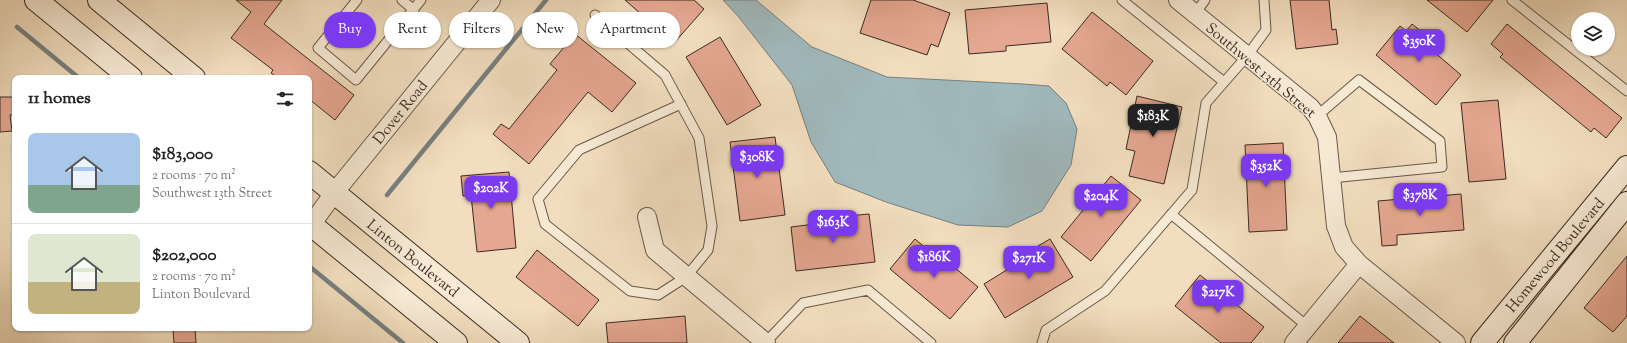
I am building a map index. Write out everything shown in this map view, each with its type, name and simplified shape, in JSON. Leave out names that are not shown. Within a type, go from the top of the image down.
[{"type":"main road","points":[[36,0],[127,75]]},
{"type":"main road","points":[[99,0],[190,75]]},
{"type":"main road","name":"Homewood Boulevard","points":[[1482,343],[1620,190],[1627,167]]},
{"type":"main road","name":"Linton Boulevard","points":[[312,175],[518,343]]},
{"type":"main road","name":"Homewood Boulevard","points":[[1515,343],[1627,203]]},
{"type":"main road","points":[[312,226],[456,343]]},
{"type":"street","name":"Dover Road","points":[[312,221],[491,0]]},
{"type":"street","name":"Southwest 13th Street","points":[[1178,0],[1200,7],[1247,56],[1310,107],[1320,121]]},
{"type":"street","points":[[1320,121],[1329,148],[1336,226],[1339,237],[1351,256],[1359,264],[1456,343]]},
{"type":"street","points":[[647,217],[655,250],[766,343]]},
{"type":"street","points":[[1295,343],[1307,326],[1359,264]]},
{"type":"lane","points":[[357,0],[318,48],[356,80],[422,0]]},
{"type":"lane","points":[[402,0],[414,10]]},
{"type":"lane","points":[[1122,0],[1224,82]]},
{"type":"lane","points":[[1042,343],[1046,330],[1105,291],[1192,190],[1206,103],[1247,56],[1266,30],[1264,0]]},
{"type":"lane","points":[[1512,0],[1627,91]]},
{"type":"lane","points":[[634,48],[665,75],[681,104],[699,138],[712,226],[708,250],[686,277],[658,295],[630,291],[545,224],[538,199],[579,150],[681,104]]},
{"type":"lane","points":[[1320,121],[1359,80],[1440,141],[1442,167],[1331,178]]},
{"type":"lane","points":[[1171,214],[1307,326]]},
{"type":"lane","points":[[766,343],[803,303],[868,290],[931,343]]},
{"type":"water","points":[[723,0],[756,0],[812,47],[887,77],[1049,86],[1066,103],[1077,129],[1071,165],[1042,211],[1008,227],[958,225],[886,202],[835,182],[811,142],[792,85],[738,16]]},
{"type":"building","points":[[236,0],[282,0],[264,24],[354,95],[335,120],[312,101],[312,75],[274,75],[271,73],[273,70],[231,38],[251,12]]},
{"type":"building","points":[[625,0],[694,0],[704,9],[680,36],[680,12],[639,12]]},
{"type":"building","points":[[871,0],[913,0],[950,13],[938,47],[931,44],[927,55],[860,33]]},
{"type":"building","points":[[1290,0],[1329,0],[1332,30],[1336,29],[1338,44],[1296,49]]},
{"type":"building","points":[[1427,0],[1493,0],[1467,32]]},
{"type":"building","points":[[1047,3],[1051,42],[1006,46],[1006,51],[969,54],[965,10]]},
{"type":"building","points":[[1092,12],[1153,61],[1126,95],[1110,82],[1107,86],[1062,49]]},
{"type":"building","points":[[1412,24],[1431,39],[1426,45],[1461,75],[1436,105],[1376,55],[1400,26],[1406,31]]},
{"type":"building","points":[[1507,24],[1622,118],[1606,138],[1594,128],[1591,132],[1500,57],[1503,54],[1491,44]]},
{"type":"building","points":[[578,36],[586,43],[586,48],[592,48],[636,83],[612,112],[588,92],[529,164],[493,134],[501,124],[509,129],[557,70],[550,64],[563,48],[578,48]]},
{"type":"building","points":[[720,37],[761,105],[727,125],[686,57]]},
{"type":"building","points":[[1137,96],[1182,107],[1164,184],[1129,176],[1135,151],[1126,149]]},
{"type":"building","points":[[0,97],[12,97],[12,115],[10,115],[12,131],[0,132]]},
{"type":"building","points":[[1498,100],[1506,179],[1469,182],[1461,103]]},
{"type":"building","points":[[775,137],[785,215],[740,221],[730,142]]},
{"type":"building","points":[[1283,143],[1287,230],[1249,232],[1245,145]]},
{"type":"building","points":[[509,172],[516,248],[477,252],[471,195],[463,196],[461,176]]},
{"type":"building","points":[[1111,176],[1141,200],[1091,261],[1061,237]]},
{"type":"building","points":[[1461,194],[1464,230],[1397,235],[1397,245],[1382,246],[1378,201]]},
{"type":"building","points":[[869,214],[875,262],[796,271],[791,227],[823,223],[824,226],[848,223],[848,216]]},
{"type":"building","points":[[915,239],[947,266],[949,263],[978,287],[950,319],[890,269]]},
{"type":"building","points":[[1050,239],[1073,277],[1005,318],[984,284],[1018,263],[1019,265],[1042,252],[1038,246]]},
{"type":"building","points":[[537,250],[599,300],[578,326],[516,277]]},
{"type":"building","points":[[1627,256],[1627,316],[1613,332],[1584,308]]},
{"type":"building","points":[[1200,275],[1264,327],[1251,343],[1221,343],[1175,306]]},
{"type":"building","points":[[685,316],[687,343],[608,343],[606,323]]},
{"type":"building","points":[[1360,316],[1394,343],[1338,343]]},
{"type":"building","points":[[173,331],[195,331],[196,343],[174,343]]},
{"type":"waterway","points":[[387,195],[546,0]]},
{"type":"waterway","points":[[17,27],[75,75]]},
{"type":"waterway","points":[[312,268],[403,343]]}]
